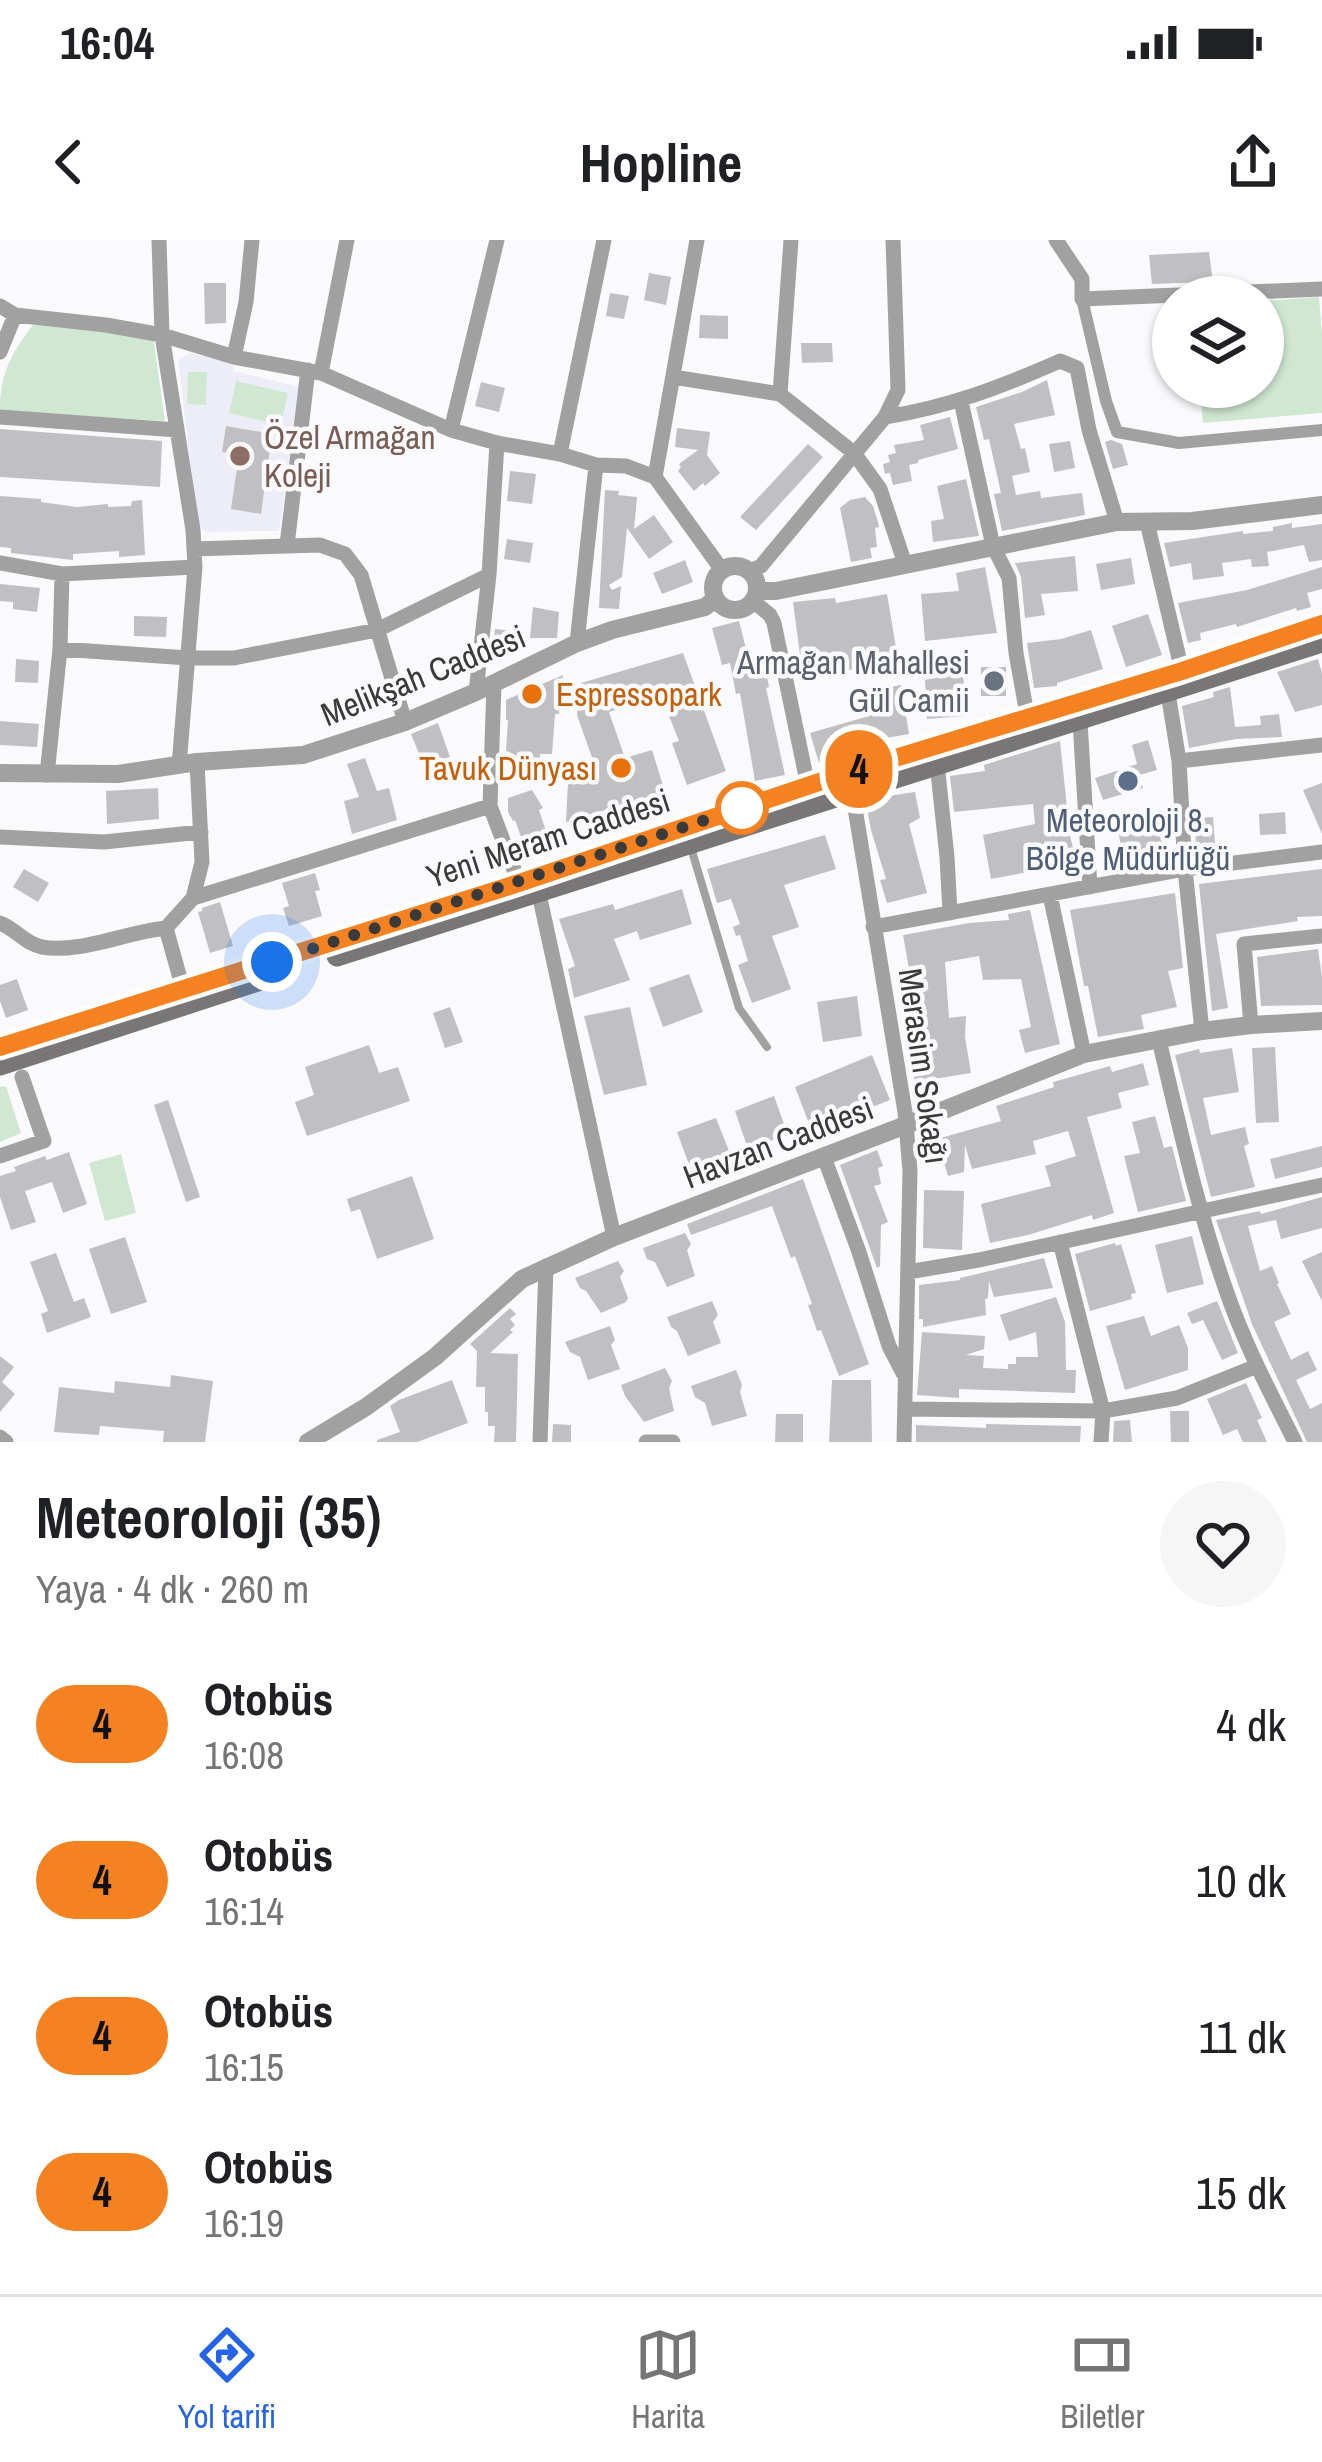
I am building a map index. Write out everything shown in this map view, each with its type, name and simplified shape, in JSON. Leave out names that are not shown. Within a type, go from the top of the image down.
[{"type":"main road","name":"Yeni Meram Caddesi","points":[[0,1047],[183,989],[689,845],[1028,720],[1322,624]]},
{"type":"main road","name":"Yeni Meram Caddesi","points":[[0,1065],[529,888],[808,786],[937,764],[1322,642]]},
{"type":"street","points":[[0,923],[45,948],[70,948],[166,928],[193,898],[202,862],[202,832],[188,764],[194,549],[162,335],[159,240]]},
{"type":"street","points":[[233,357],[246,302],[252,240]]},
{"type":"street","points":[[287,545],[314,371],[347,240]]},
{"type":"street","points":[[451,430],[497,240]]},
{"type":"street","points":[[560,454],[604,240]]},
{"type":"street","points":[[655,477],[697,240]]},
{"type":"street","points":[[780,394],[791,240]]},
{"type":"street","points":[[750,572],[761,566],[885,417],[898,390],[893,240]]},
{"type":"street","points":[[1056,240],[1082,279],[1082,299],[1117,432],[1179,443],[1322,430]]},
{"type":"street","points":[[1082,299],[1322,289]]},
{"type":"street","points":[[0,352],[8,311],[162,335],[233,357],[314,371],[451,430],[596,465],[626,466],[655,477],[722,570]]},
{"type":"street","points":[[885,417],[993,391],[1060,362],[1077,368],[1089,430],[1118,522]]},
{"type":"street","points":[[673,377],[780,394],[854,453],[880,488],[904,564]]},
{"type":"street","points":[[961,400],[993,546],[1009,578],[1028,720]]},
{"type":"street","points":[[0,417],[177,430]]},
{"type":"street","points":[[496,443],[485,688],[490,806],[529,888],[614,1237]]},
{"type":"street","points":[[577,643],[596,465]]},
{"type":"street","name":"Melikşah Caddesi","points":[[0,773],[118,774],[303,755],[405,722],[577,643],[705,607],[715,599],[734,610],[748,606],[755,596],[776,591],[1118,522],[1192,521],[1322,505]]},
{"type":"street","points":[[1147,521],[1182,671]]},
{"type":"street","points":[[194,549],[320,545],[345,554],[361,574],[405,722]]},
{"type":"street","points":[[0,563],[62,574],[195,567]]},
{"type":"street","points":[[715,599],[712,586],[722,570],[737,566],[755,577],[755,596],[774,623],[808,786]]},
{"type":"street","points":[[47,775],[62,574]]},
{"type":"street","points":[[60,649],[234,658],[376,630],[489,574]]},
{"type":"street","points":[[1168,693],[1179,761],[1184,869],[1202,1031]]},
{"type":"street","points":[[1080,721],[1090,887]]},
{"type":"street","points":[[1179,761],[1322,745]]},
{"type":"street","points":[[937,764],[950,913]]},
{"type":"street","name":"Merasim Sokağı","points":[[851,782],[910,1172],[904,1442]]},
{"type":"street","points":[[193,898],[490,806]]},
{"type":"street","points":[[0,837],[104,842],[202,832]]},
{"type":"street","points":[[873,927],[1184,869],[1322,852]]},
{"type":"street","points":[[1050,895],[1084,1054]]},
{"type":"street","points":[[166,928],[183,989]]},
{"type":"street","points":[[1251,1024],[1244,944],[1322,936]]},
{"type":"street","name":"Havzan Caddesi","points":[[308,1442],[435,1357],[522,1279],[614,1237],[1084,1054],[1251,1024],[1322,1021]]},
{"type":"street","points":[[1159,1040],[1201,1212],[1227,1294],[1294,1442]]},
{"type":"street","points":[[0,1156],[44,1141],[22,1077]]},
{"type":"street","points":[[824,1157],[889,1346],[905,1379]]},
{"type":"street","points":[[908,1272],[1322,1185]]},
{"type":"street","points":[[1060,1242],[1103,1411],[1101,1442]]},
{"type":"street","points":[[540,1442],[546,1266]]},
{"type":"street","points":[[905,1409],[1103,1411],[1177,1398],[1258,1366]]},
{"type":"street","points":[[646,1442],[673,1442]]},
{"type":"lane","points":[[689,845],[739,1008],[766,1047]]},
{"type":"shaded area","name":"Özel Armağan Koleji","points":[[190,353],[232,363],[234,371],[300,387],[279,531],[207,532],[198,526],[178,360]]},
{"type":"green space","points":[[1319,297],[1322,413],[1203,423],[1202,408],[1284,408],[1284,300]]},
{"type":"green space","points":[[35,322],[153,336],[165,421],[0,411],[9,363]]},
{"type":"green space","points":[[188,372],[207,372],[206,405],[187,404]]},
{"type":"green space","points":[[236,381],[288,393],[281,425],[229,413]]},
{"type":"green space","points":[[6,1086],[21,1133],[0,1142],[0,1087]]},
{"type":"green space","points":[[121,1154],[136,1213],[105,1221],[89,1163]]},
{"type":"building","points":[[1209,252],[1212,276],[1152,276],[1152,284],[1149,255]]},
{"type":"building","points":[[649,273],[671,277],[666,305],[644,300]]},
{"type":"building","points":[[204,283],[226,283],[226,323],[205,324]]},
{"type":"building","points":[[610,293],[629,296],[624,319],[606,316]]},
{"type":"building","points":[[700,315],[728,316],[728,339],[699,338]]},
{"type":"building","points":[[801,343],[832,343],[833,362],[802,363]]},
{"type":"building","points":[[1047,380],[1055,415],[1014,424],[1030,472],[1012,476],[1016,495],[1040,491],[1041,498],[1082,493],[1085,515],[1002,531],[994,494],[1001,493],[976,407]]},
{"type":"building","points":[[481,382],[505,388],[499,412],[475,406]]},
{"type":"building","points":[[950,417],[958,449],[918,460],[909,465],[912,481],[893,485],[883,464],[890,462],[888,455],[896,453],[894,445],[924,440],[920,425]]},
{"type":"building","points":[[226,426],[272,434],[261,514],[231,509],[239,454],[222,452]]},
{"type":"building","points":[[677,428],[710,432],[707,455],[720,473],[694,491],[678,471],[679,464],[698,450],[675,447]]},
{"type":"building","points":[[0,429],[162,441],[160,487],[0,477]]},
{"type":"building","points":[[1070,441],[1075,468],[1054,472],[1049,444]]},
{"type":"building","points":[[1105,442],[1122,444],[1128,465],[1113,469]]},
{"type":"building","points":[[808,444],[823,457],[756,530],[740,517]]},
{"type":"building","points":[[510,471],[536,474],[532,504],[507,501]]},
{"type":"building","points":[[966,479],[979,536],[933,542],[931,521],[944,519],[937,486]]},
{"type":"building","points":[[605,490],[637,497],[634,529],[654,515],[673,542],[649,559],[627,528],[622,577],[609,585],[612,590],[621,586],[619,609],[599,608]]},
{"type":"building","points":[[0,496],[77,507],[131,506],[132,501],[142,500],[145,555],[119,557],[119,551],[73,554],[73,560],[11,553],[11,548],[0,547]]},
{"type":"building","points":[[865,497],[878,522],[877,547],[870,548],[872,558],[851,562],[840,508]]},
{"type":"building","points":[[1292,523],[1292,528],[1322,524],[1322,560],[1309,562],[1304,545],[1267,552],[1269,566],[1252,567],[1251,559],[1222,563],[1224,576],[1193,580],[1191,563],[1170,567],[1164,543],[1273,531],[1273,527]]},
{"type":"building","points":[[507,539],[533,543],[530,563],[504,559]]},
{"type":"building","points":[[1075,556],[1078,591],[1041,594],[1045,615],[1025,618],[1015,563]]},
{"type":"building","points":[[1131,558],[1135,584],[1101,590],[1096,564]]},
{"type":"building","points":[[685,560],[693,582],[662,594],[653,573]]},
{"type":"building","points":[[985,567],[997,633],[925,641],[921,594],[959,591],[956,573]]},
{"type":"building","points":[[1322,567],[1322,589],[1307,593],[1311,607],[1200,633],[1201,640],[1188,643],[1178,603],[1247,590]]},
{"type":"building","points":[[0,584],[40,588],[37,612],[13,609],[13,602],[0,601]]},
{"type":"building","points":[[887,594],[899,665],[803,678],[793,602],[835,598],[836,603]]},
{"type":"building","points":[[533,607],[559,612],[557,638],[530,638]]},
{"type":"building","points":[[1148,614],[1162,655],[1126,667],[1112,626]]},
{"type":"building","points":[[134,616],[167,617],[166,637],[134,636]]},
{"type":"building","points":[[739,621],[751,668],[765,665],[785,775],[755,781],[740,693],[736,694],[730,663],[722,665],[712,628]]},
{"type":"building","points":[[495,629],[522,632],[521,652],[493,651]]},
{"type":"building","points":[[1091,630],[1103,669],[1057,686],[1034,688],[1027,643]]},
{"type":"building","points":[[683,653],[726,771],[687,785],[672,743],[679,741],[661,696],[609,712],[625,758],[652,750],[665,792],[566,822],[573,772],[595,766],[577,715],[581,683]]},
{"type":"building","points":[[16,659],[39,661],[38,683],[15,682]]},
{"type":"building","points":[[1318,659],[1322,705],[1295,712],[1277,672]]},
{"type":"building","name":"Armağan Mahallesi Gül Camii","points":[[981,667],[1006,667],[1006,696],[981,696]]},
{"type":"building","points":[[963,672],[966,716],[927,719],[925,680]]},
{"type":"building","points":[[563,675],[552,754],[540,754],[539,781],[507,781],[506,700]]},
{"type":"building","points":[[901,685],[909,734],[858,743],[860,752],[819,763],[810,733],[869,716],[864,692]]},
{"type":"building","points":[[1230,687],[1235,727],[1261,725],[1260,716],[1279,714],[1282,737],[1189,748],[1182,706]]},
{"type":"building","points":[[0,721],[39,724],[37,747],[0,745]]},
{"type":"building","points":[[438,723],[450,757],[424,766],[411,734]]},
{"type":"building","points":[[1148,740],[1157,770],[1139,775],[1143,788],[1103,800],[1095,778],[1137,764],[1132,745]]},
{"type":"building","points":[[1060,741],[1077,863],[991,879],[983,835],[1035,824],[1033,804],[954,812],[950,776],[985,771],[984,765]]},
{"type":"building","points":[[365,758],[377,791],[389,788],[397,820],[352,834],[344,801],[359,797],[347,764]]},
{"type":"building","points":[[1322,783],[1322,834],[1303,790]]},
{"type":"building","points":[[158,788],[159,819],[107,824],[106,791]]},
{"type":"building","points":[[532,790],[543,808],[539,810],[550,843],[526,851],[508,812],[508,798]]},
{"type":"building","points":[[915,792],[920,818],[909,824],[927,893],[887,903],[880,880],[886,879],[866,803]]},
{"type":"building","points":[[1285,812],[1286,834],[1260,835],[1259,814]]},
{"type":"building","points":[[1213,817],[1215,844],[1196,845],[1194,818]]},
{"type":"building","points":[[1161,822],[1165,847],[1122,854],[1118,828]]},
{"type":"building","points":[[825,835],[836,869],[784,885],[799,927],[772,936],[791,989],[752,1003],[738,965],[748,961],[733,927],[740,924],[731,899],[717,903],[707,869]]},
{"type":"building","points":[[24,869],[49,883],[38,902],[13,887]]},
{"type":"building","points":[[1322,869],[1322,916],[1216,934],[1228,1008],[1212,1011],[1199,884]]},
{"type":"building","points":[[315,873],[322,916],[289,926],[282,883]]},
{"type":"building","points":[[682,889],[692,924],[640,940],[637,931],[614,939],[630,980],[574,998],[568,969],[575,966],[559,919],[613,904],[615,910]]},
{"type":"building","points":[[1175,893],[1183,968],[1168,971],[1177,1007],[1141,1015],[1144,1029],[1098,1037],[1070,910]]},
{"type":"building","points":[[220,902],[233,946],[210,953],[198,912]]},
{"type":"building","points":[[1030,910],[1060,1044],[1025,1053],[1019,1030],[1031,1027],[1021,979],[983,980],[979,956],[945,962],[949,1018],[966,1016],[971,1073],[915,1082],[910,1054],[919,1052],[913,968],[909,969],[903,935],[1009,920],[1008,914]]},
{"type":"building","points":[[1318,949],[1322,1005],[1261,1006],[1257,957]]},
{"type":"building","points":[[689,974],[703,1012],[663,1027],[649,988]]},
{"type":"building","points":[[17,979],[28,1010],[6,1018],[0,985]]},
{"type":"building","points":[[857,996],[862,1036],[823,1042],[817,1002]]},
{"type":"building","points":[[450,1007],[463,1042],[445,1048],[433,1013]]},
{"type":"building","points":[[630,1007],[647,1085],[604,1095],[584,1016]]},
{"type":"building","points":[[369,1045],[379,1073],[398,1067],[410,1101],[307,1136],[295,1102],[314,1095],[305,1067]]},
{"type":"building","points":[[1275,1047],[1279,1122],[1256,1123],[1252,1048]]},
{"type":"building","points":[[1232,1048],[1239,1092],[1203,1098],[1211,1135],[1245,1127],[1249,1144],[1244,1146],[1255,1187],[1211,1197],[1175,1055]]},
{"type":"building","points":[[872,1055],[890,1100],[812,1131],[795,1087]]},
{"type":"building","points":[[1143,1063],[1149,1085],[1118,1093],[1122,1108],[1087,1117],[1114,1213],[990,1243],[981,1204],[1051,1186],[1045,1166],[1076,1156],[1068,1131],[1033,1141],[1036,1154],[972,1169],[965,1145],[964,1172],[948,1176],[937,1139],[1001,1121],[996,1106],[1054,1087],[1053,1082],[1110,1066],[1112,1072]]},
{"type":"building","points":[[774,1096],[788,1135],[748,1149],[735,1111]]},
{"type":"building","points":[[168,1100],[200,1197],[186,1202],[154,1105]]},
{"type":"building","points":[[1155,1116],[1164,1148],[1172,1146],[1186,1201],[1138,1212],[1124,1156],[1140,1153],[1132,1122]]},
{"type":"building","points":[[716,1118],[731,1156],[691,1170],[677,1132]]},
{"type":"building","points":[[1322,1146],[1322,1167],[1275,1179],[1270,1159]]},
{"type":"building","points":[[877,1150],[883,1166],[878,1168],[881,1184],[874,1186],[888,1222],[881,1225],[877,1268],[840,1165]]},
{"type":"building","points":[[69,1152],[87,1204],[63,1213],[52,1182],[25,1191],[36,1222],[11,1230],[0,1197],[0,1176],[45,1156],[47,1160]]},
{"type":"building","points":[[412,1176],[434,1239],[377,1259],[360,1209],[351,1212],[347,1199]]},
{"type":"building","points":[[803,1179],[869,1364],[839,1376],[821,1330],[817,1331],[795,1256],[791,1258],[772,1206],[691,1235],[687,1224]]},
{"type":"building","points":[[924,1190],[964,1191],[962,1250],[923,1248]]},
{"type":"building","points":[[1322,1197],[1322,1228],[1281,1239],[1276,1220],[1248,1226],[1260,1271],[1272,1266],[1291,1314],[1274,1322],[1291,1360],[1308,1351],[1317,1370],[1296,1380],[1310,1409],[1322,1403],[1322,1442],[1307,1442],[1252,1324],[1216,1220],[1261,1214]]},
{"type":"building","points":[[685,1233],[695,1276],[667,1287],[643,1248]]},
{"type":"building","points":[[1192,1236],[1204,1284],[1167,1293],[1155,1245]]},
{"type":"building","points":[[125,1237],[147,1302],[111,1314],[89,1249]]},
{"type":"building","points":[[1121,1244],[1136,1293],[1131,1294],[1132,1299],[1090,1311],[1075,1254]]},
{"type":"building","points":[[1322,1252],[1322,1301],[1302,1261]]},
{"type":"building","points":[[56,1253],[74,1302],[84,1298],[91,1317],[47,1333],[41,1314],[48,1311],[30,1262]]},
{"type":"building","points":[[1044,1258],[1053,1288],[994,1297],[989,1281],[986,1315],[923,1327],[919,1285],[960,1280]]},
{"type":"building","points":[[618,1261],[628,1298],[601,1313],[575,1278]]},
{"type":"building","points":[[1056,1297],[1065,1322],[1066,1370],[1076,1370],[1075,1393],[959,1389],[959,1398],[917,1395],[922,1332],[985,1336],[984,1349],[966,1355],[984,1356],[983,1368],[1008,1369],[1008,1364],[1016,1364],[1016,1357],[1038,1357],[1036,1332],[1009,1341],[1000,1315]]},
{"type":"building","points":[[712,1301],[721,1343],[688,1356],[667,1317]]},
{"type":"building","points":[[1217,1301],[1238,1353],[1222,1360],[1203,1320],[1192,1324],[1187,1313]]},
{"type":"building","points":[[510,1308],[516,1314],[510,1319],[513,1332],[490,1353],[518,1354],[516,1442],[494,1442],[495,1426],[488,1426],[485,1412],[485,1387],[476,1387],[477,1351],[470,1344]]},
{"type":"building","points":[[1144,1316],[1151,1336],[1179,1325],[1188,1348],[1188,1370],[1125,1390],[1106,1326]]},
{"type":"building","points":[[610,1326],[620,1369],[588,1380],[580,1357],[565,1342]]},
{"type":"building","points":[[0,1356],[14,1367],[2,1382],[15,1394],[0,1412]]},
{"type":"building","points":[[665,1368],[672,1381],[674,1411],[644,1422],[621,1385]]},
{"type":"building","points":[[736,1370],[747,1416],[712,1426],[705,1403],[695,1397],[691,1386]]},
{"type":"building","points":[[171,1375],[213,1381],[205,1442],[163,1442],[164,1431],[100,1426],[99,1435],[54,1432],[59,1387],[114,1393],[115,1381],[170,1387]]},
{"type":"building","points":[[452,1380],[468,1423],[417,1442],[377,1442],[400,1432],[390,1406]]},
{"type":"building","points":[[832,1380],[871,1380],[872,1442],[829,1442]]},
{"type":"building","points":[[1246,1383],[1267,1442],[1243,1442],[1237,1429],[1223,1435],[1207,1399]]},
{"type":"building","points":[[1170,1411],[1189,1411],[1189,1442],[1171,1442]]},
{"type":"building","points":[[776,1414],[803,1414],[803,1442],[775,1442]]},
{"type":"building","points":[[1130,1420],[1132,1442],[1113,1442],[1114,1421]]},
{"type":"building","points":[[553,1424],[571,1425],[571,1442],[552,1442]]},
{"type":"building","points":[[986,1424],[1081,1426],[1080,1442],[916,1442],[916,1425],[986,1428]]},
{"type":"bus line","name":"4","points":[[0,1047],[1322,624]]},
{"type":"place","name":"Özel Armağan Koleji","points":[[240,456]]},
{"type":"place","name":"Armağan Mahallesi Gül Camii","points":[[994,681]]},
{"type":"place","name":"Espressopark","points":[[532,694]]},
{"type":"place","name":"Tavuk Dünyası","points":[[621,768]]},
{"type":"place","name":"Meteoroloji 8. Bölge Müdürlüğü","points":[[1128,781]]},
{"type":"route","points":[[272,962],[742,808]]}]
